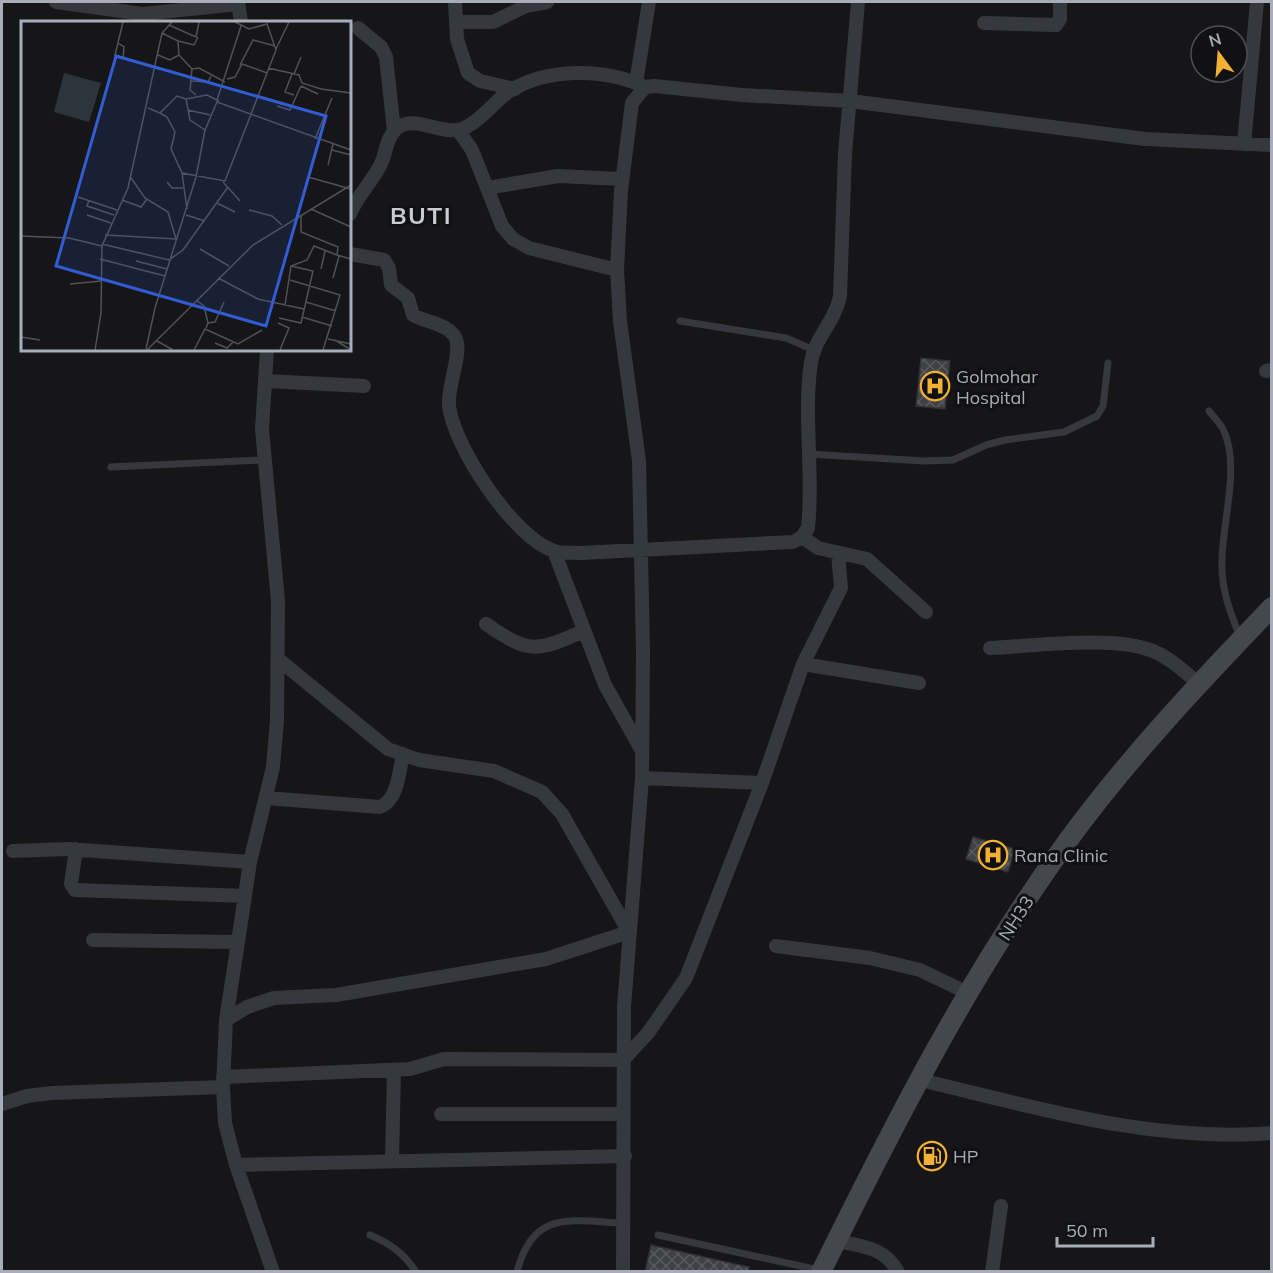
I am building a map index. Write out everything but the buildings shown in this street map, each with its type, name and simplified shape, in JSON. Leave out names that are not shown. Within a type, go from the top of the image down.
[{"type":"main road","name":"NH33","points":[[822,1271],[920,1080],[970,994],[1068,841],[1143,745],[1272,607]]},
{"type":"street","points":[[56,2],[143,14],[238,3],[241,21]]},
{"type":"street","points":[[455,2],[457,39],[468,73],[480,81],[515,89]]},
{"type":"street","points":[[456,22],[493,22],[526,6],[548,2]]},
{"type":"street","points":[[623,1272],[625,1156],[623,1060],[629,932],[642,778],[643,548],[639,461],[620,321],[616,270],[622,179],[632,103],[641,85],[649,2]]},
{"type":"street","points":[[351,254],[384,260],[389,268],[391,285],[408,298],[413,315],[451,331],[457,346],[450,382],[449,406],[456,433],[476,471],[502,507],[532,538],[554,551],[793,542],[802,537],[808,528],[809,405],[814,350],[837,312],[840,296],[845,154],[858,2]]},
{"type":"street","points":[[984,23],[1056,25],[1060,19],[1060,2]]},
{"type":"street","points":[[1244,144],[1257,2]]},
{"type":"street","points":[[351,212],[376,174],[394,130],[386,57],[381,47],[358,28]]},
{"type":"street","points":[[394,130],[405,124],[415,124],[458,130],[515,89],[533,81],[574,74],[606,74],[641,85],[742,95],[850,101],[1145,139],[1272,145]]},
{"type":"street","points":[[458,130],[472,150],[502,226],[513,239],[529,248],[616,270]]},
{"type":"street","points":[[487,188],[558,176],[622,179]]},
{"type":"street","points":[[267,351],[262,429],[263,460],[275,552],[278,720],[273,767],[250,862],[226,1020],[223,1082],[225,1123],[236,1165],[273,1272]]},
{"type":"street","points":[[266,381],[364,387]]},
{"type":"street","points":[[802,537],[818,548],[867,559],[926,612]]},
{"type":"street","points":[[554,551],[605,686],[642,751]]},
{"type":"street","points":[[2,1104],[27,1096],[52,1093],[394,1070],[420,1067],[444,1059],[623,1060],[648,1033],[686,978],[762,783],[803,664],[840,588],[838,553]]},
{"type":"street","points":[[486,624],[526,648],[549,645],[584,631]]},
{"type":"street","points":[[990,648],[1127,645],[1153,651],[1173,662],[1199,684]]},
{"type":"street","points":[[278,659],[388,749],[419,760],[494,771],[542,792],[562,814],[629,932]]},
{"type":"street","points":[[803,664],[919,683]]},
{"type":"street","points":[[266,798],[380,807],[387,804],[393,796],[403,754]]},
{"type":"street","points":[[642,778],[762,783]]},
{"type":"street","points":[[13,851],[76,849],[250,862]]},
{"type":"street","points":[[76,849],[71,884],[75,890],[245,896]]},
{"type":"street","points":[[226,1020],[247,1007],[274,998],[336,995],[546,958],[629,932]]},
{"type":"street","points":[[93,940],[238,942]]},
{"type":"street","points":[[776,946],[870,958],[920,970],[970,994]]},
{"type":"street","points":[[392,1159],[394,1070]]},
{"type":"street","points":[[920,1080],[1083,1119],[1135,1128],[1248,1135],[1272,1133]]},
{"type":"street","points":[[441,1114],[624,1114]]},
{"type":"street","points":[[236,1165],[392,1159],[625,1156]]},
{"type":"street","points":[[992,1272],[1000,1206]]},
{"type":"street","points":[[837,1240],[882,1252],[892,1260],[898,1272]]},
{"type":"lane","points":[[680,321],[786,338],[814,350]]},
{"type":"lane","points":[[809,454],[924,461],[953,460],[995,443],[1064,432],[1097,416],[1102,406],[1108,363]]},
{"type":"lane","points":[[1209,411],[1222,428],[1228,445],[1230,470],[1222,561],[1223,586],[1241,640]]},
{"type":"lane","points":[[111,467],[263,460]]},
{"type":"lane","points":[[517,1272],[529,1239],[541,1228],[576,1221],[624,1223]]},
{"type":"lane","points":[[370,1235],[385,1241],[401,1253],[416,1272]]},
{"type":"lane","points":[[658,1235],[822,1271]]},
{"type":"place","name":"Golmohar Hospital","points":[[935,386]]},
{"type":"place","name":"Rana Clinic","points":[[993,855]]},
{"type":"place","name":"HP","points":[[932,1156]]},
{"type":"district","name":"BUTI","points":[[421,215]]}]
